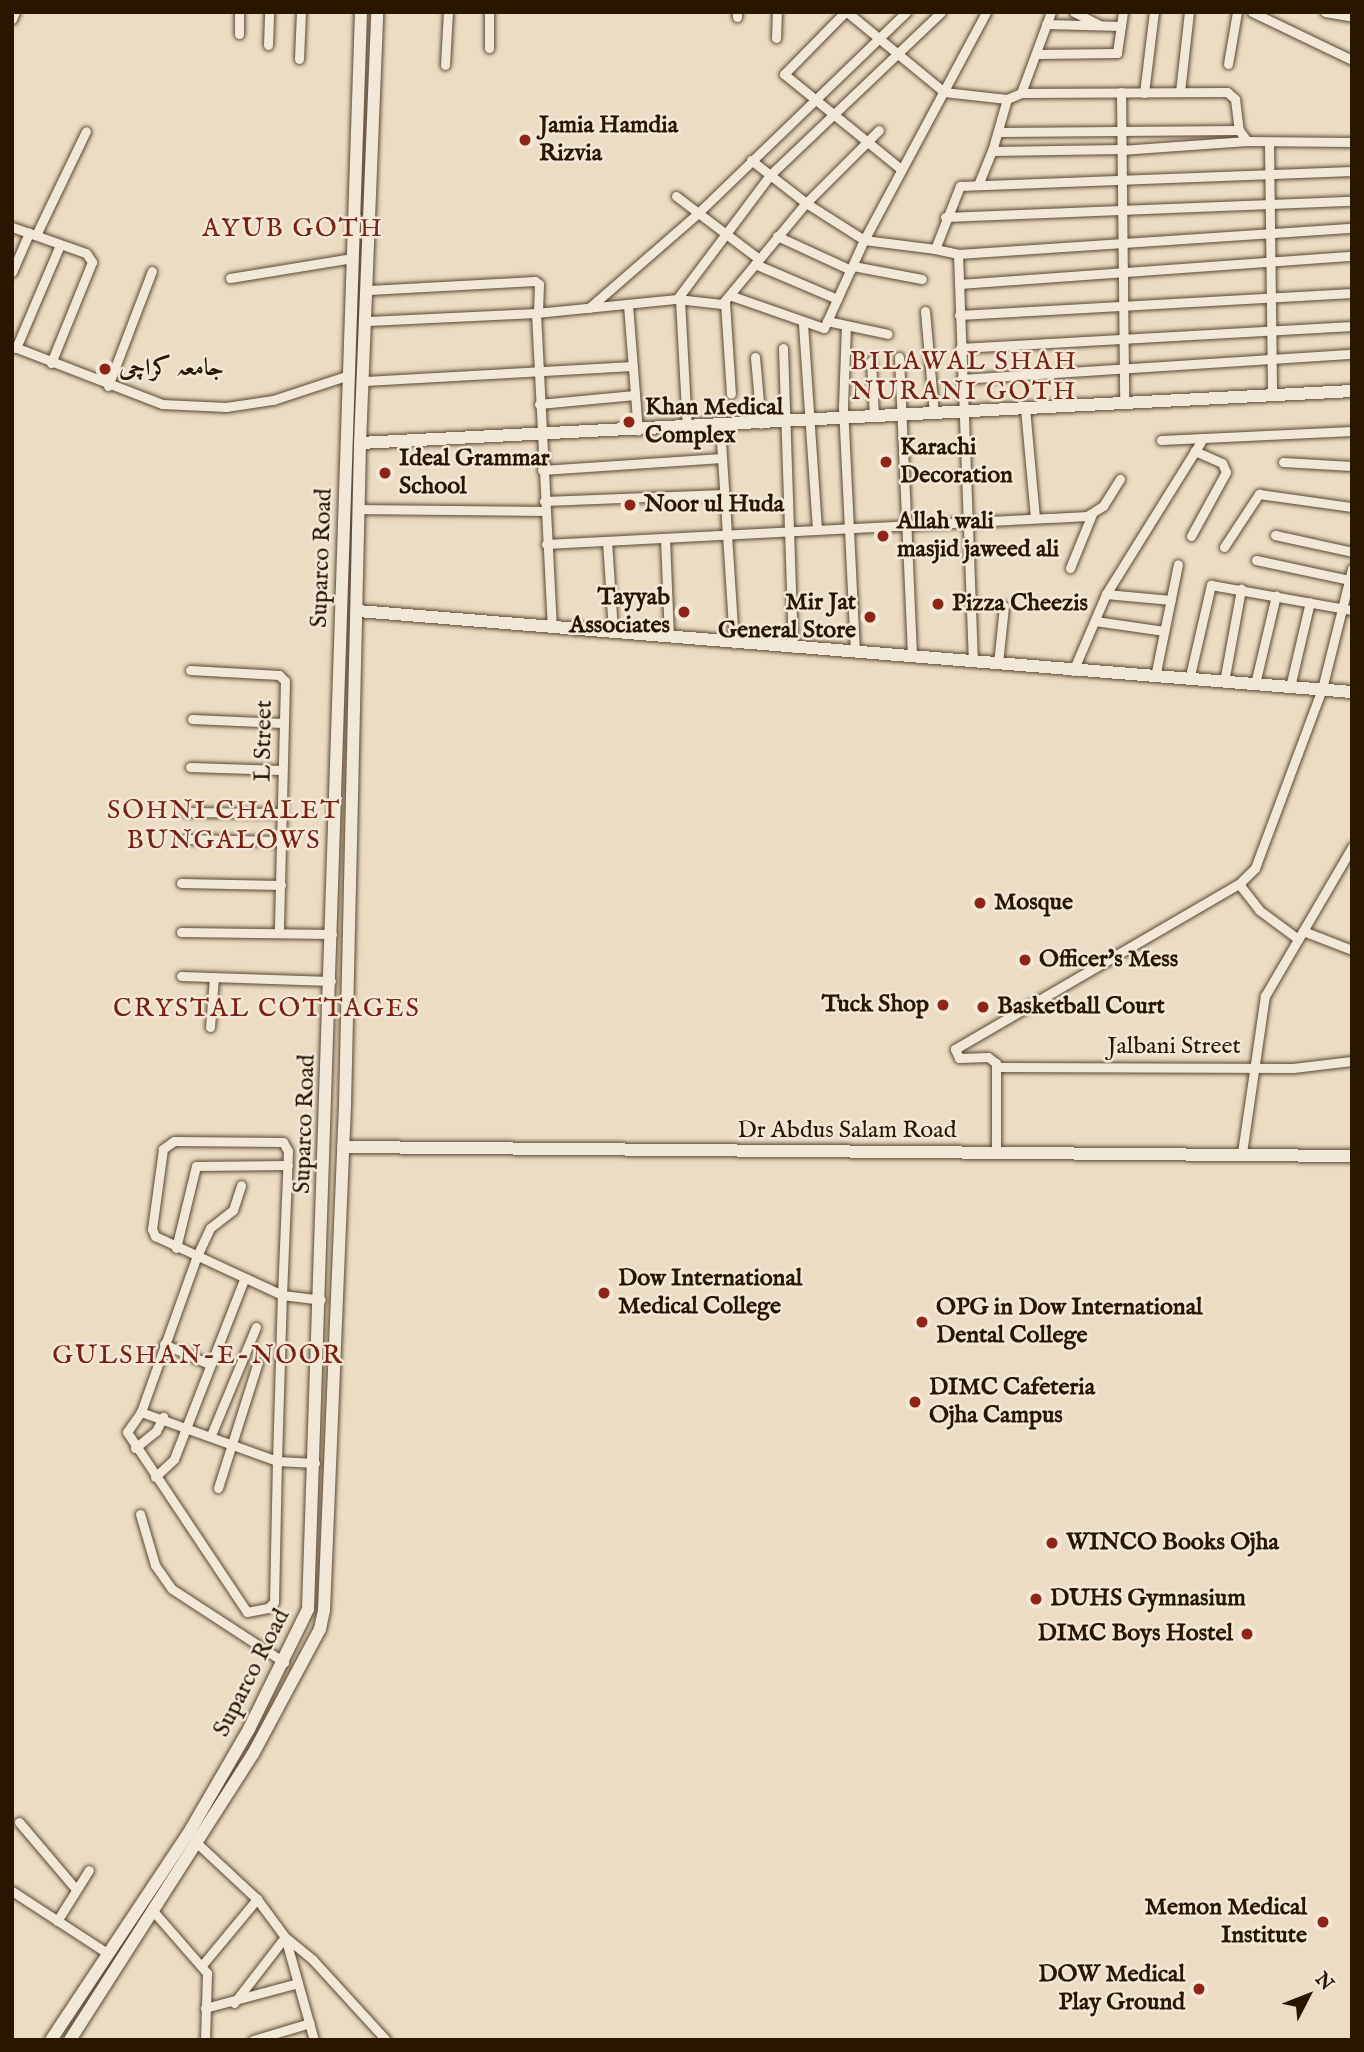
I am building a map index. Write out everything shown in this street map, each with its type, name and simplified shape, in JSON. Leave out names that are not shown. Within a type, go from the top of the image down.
[{"type":"main road","name":"Suparco Road","points":[[69,2040],[198,1846],[320,1629],[329,1521],[343,1147],[358,611],[359,509],[349,375],[362,12]]},
{"type":"main road","name":"Suparco Road","points":[[51,2040],[191,1829],[284,1662],[308,1609],[336,837],[354,462],[360,443],[370,287],[377,12]]},
{"type":"main road","points":[[352,283],[370,287]]},
{"type":"main road","points":[[360,443],[541,437],[810,422],[843,417],[1352,391]]},
{"type":"main road","points":[[358,611],[793,649],[912,656],[1352,692]]},
{"type":"main road","points":[[336,837],[352,836]]},
{"type":"main road","name":"Dr Abdus Salam Road","points":[[343,1147],[1352,1156]]},
{"type":"main road","points":[[322,1269],[337,1270]]},
{"type":"main road","points":[[180,1847],[198,1846],[191,1829]]},
{"type":"street","points":[[12,19],[15,12]]},
{"type":"street","points":[[239,12],[239,34]]},
{"type":"street","points":[[268,46],[269,12]]},
{"type":"street","points":[[299,60],[301,12]]},
{"type":"street","points":[[445,65],[448,12]]},
{"type":"street","points":[[489,12],[489,47]]},
{"type":"street","points":[[776,38],[777,12]]},
{"type":"street","points":[[901,169],[812,101],[784,71],[846,12],[944,92],[1007,99],[1021,93],[1227,92],[1234,99],[1239,130],[1247,141]]},
{"type":"street","points":[[589,308],[697,214],[906,12]]},
{"type":"street","points":[[687,428],[679,300],[724,233],[770,175],[941,12]]},
{"type":"street","points":[[368,321],[537,313],[679,300],[729,299],[822,329],[864,240],[986,12]]},
{"type":"street","points":[[1021,93],[1051,12]]},
{"type":"street","points":[[1074,12],[1099,25]]},
{"type":"street","points":[[1035,54],[1117,53],[1123,12]]},
{"type":"street","points":[[1144,93],[1154,12]]},
{"type":"street","points":[[1180,92],[1189,12]]},
{"type":"street","points":[[1228,64],[1237,12]]},
{"type":"street","points":[[1325,12],[1352,17]]},
{"type":"street","points":[[1258,13],[1352,60]]},
{"type":"street","points":[[1046,24],[1121,26]]},
{"type":"street","points":[[1121,92],[1122,307],[1126,369],[1124,403]]},
{"type":"street","points":[[978,185],[992,151],[1007,99]]},
{"type":"street","points":[[731,394],[729,299],[806,203],[880,130]]},
{"type":"street","points":[[998,132],[1239,130]]},
{"type":"street","points":[[12,272],[86,131]]},
{"type":"street","points":[[992,151],[1121,150],[1247,141],[1352,142]]},
{"type":"street","points":[[1269,142],[1273,262],[1272,395]]},
{"type":"street","points":[[751,160],[806,203],[864,240],[958,254],[1352,228]]},
{"type":"street","points":[[935,249],[945,217],[960,186],[1121,183],[1352,171]]},
{"type":"street","points":[[676,197],[757,262],[837,299]]},
{"type":"street","points":[[945,217],[1352,201]]},
{"type":"street","points":[[12,227],[86,253],[92,267],[51,363]]},
{"type":"street","points":[[777,236],[852,268],[922,279]]},
{"type":"street","points":[[60,244],[14,347],[108,386],[162,404],[226,407],[273,400],[349,375]]},
{"type":"street","points":[[958,254],[961,413],[973,662]]},
{"type":"street","points":[[959,284],[1352,256]]},
{"type":"street","points":[[230,278],[352,258]]},
{"type":"street","points":[[108,386],[152,271]]},
{"type":"street","points":[[370,287],[535,281],[539,284],[539,404],[552,627]]},
{"type":"street","points":[[959,315],[1352,293]]},
{"type":"street","points":[[628,304],[638,431]]},
{"type":"street","points":[[925,311],[934,414]]},
{"type":"street","points":[[827,321],[888,334]]},
{"type":"street","points":[[803,324],[817,530]]},
{"type":"street","points":[[846,325],[843,417],[855,652]]},
{"type":"street","points":[[960,348],[1352,326]]},
{"type":"street","points":[[783,348],[793,649]]},
{"type":"street","points":[[961,379],[1352,354]]},
{"type":"street","points":[[755,357],[761,424]]},
{"type":"street","points":[[900,357],[909,524],[912,656]]},
{"type":"street","points":[[871,361],[874,416]]},
{"type":"street","points":[[365,381],[633,366]]},
{"type":"street","points":[[539,404],[635,394]]},
{"type":"street","points":[[1025,408],[1035,518]]},
{"type":"street","points":[[720,426],[734,644]]},
{"type":"street","points":[[1161,440],[1352,432]]},
{"type":"street","points":[[1073,671],[1106,594],[1203,438]]},
{"type":"street","points":[[1191,536],[1226,472],[1222,463],[1195,451]]},
{"type":"street","points":[[542,470],[722,458]]},
{"type":"street","points":[[1283,462],[1352,466]]},
{"type":"street","points":[[1070,568],[1092,514],[1103,506],[1120,480]]},
{"type":"street","points":[[359,509],[544,506],[724,494]]},
{"type":"street","points":[[1224,547],[1259,495],[1352,507]]},
{"type":"street","points":[[547,544],[1092,514]]},
{"type":"street","points":[[1275,535],[1352,552]]},
{"type":"street","points":[[665,538],[669,638]]},
{"type":"street","points":[[607,541],[612,632]]},
{"type":"street","points":[[1256,560],[1349,580]]},
{"type":"street","points":[[1155,677],[1178,564]]},
{"type":"street","points":[[1352,569],[1348,609],[1322,689],[1255,868],[1239,884],[1259,909],[1301,935],[1352,950]]},
{"type":"street","points":[[1189,680],[1209,587],[1215,584],[1348,609]]},
{"type":"street","points":[[1224,682],[1241,589]]},
{"type":"street","points":[[1106,594],[1171,600]]},
{"type":"street","points":[[1255,684],[1276,596]]},
{"type":"street","points":[[1290,687],[1310,602]]},
{"type":"street","points":[[998,664],[1004,606]]},
{"type":"street","points":[[1095,621],[1164,631]]},
{"type":"street","name":"L Street","points":[[190,670],[283,677],[279,932]]},
{"type":"street","points":[[192,719],[283,723]]},
{"type":"street","points":[[190,768],[282,770]]},
{"type":"street","points":[[186,812],[281,813]]},
{"type":"street","points":[[185,839],[281,841]]},
{"type":"street","points":[[1242,1153],[1265,996],[1352,847]]},
{"type":"street","points":[[181,883],[281,886]]},
{"type":"street","name":"Jalbani Street","points":[[1239,884],[955,1049],[959,1058],[988,1057],[997,1067],[1293,1068],[1352,1061]]},
{"type":"street","points":[[181,932],[332,934]]},
{"type":"street","points":[[181,976],[331,981]]},
{"type":"street","points":[[210,1027],[214,977]]},
{"type":"street","points":[[996,1152],[997,1067]]},
{"type":"street","points":[[241,1185],[233,1210],[210,1228],[196,1258],[141,1412],[127,1432],[135,1448],[251,1613],[274,1602],[282,1295],[288,1165],[283,1142],[169,1143],[160,1156],[152,1229],[158,1238],[196,1258],[282,1295],[321,1300]]},
{"type":"street","points":[[176,1248],[196,1166],[288,1165]]},
{"type":"street","points":[[155,1477],[174,1459],[184,1425],[244,1279]]},
{"type":"street","points":[[211,1435],[256,1328]]},
{"type":"street","points":[[164,1344],[209,1364]]},
{"type":"street","points":[[218,1488],[258,1363]]},
{"type":"street","points":[[141,1412],[163,1417],[277,1461],[315,1463]]},
{"type":"street","points":[[135,1448],[156,1431],[163,1417]]},
{"type":"street","points":[[140,1514],[155,1565],[172,1589],[284,1662]]},
{"type":"street","points":[[19,1822],[75,1888]]},
{"type":"street","points":[[198,1846],[257,1899],[285,1937],[313,1959],[386,2040]]},
{"type":"street","points":[[57,1920],[89,1870]]},
{"type":"street","points":[[12,1891],[107,1953]]},
{"type":"street","points":[[203,1964],[257,1899]]},
{"type":"street","points":[[154,1912],[203,1964],[207,1973],[205,2040]]},
{"type":"street","points":[[285,1937],[314,2040]]},
{"type":"street","points":[[234,2003],[285,1937]]},
{"type":"street","points":[[205,2008],[234,2003],[298,1983]]},
{"type":"street","points":[[253,2040],[310,2023]]},
{"type":"place","name":"Jamia Hamdia Rizvia","points":[[525,140]]},
{"type":"place","name":"جامعہ کراچی","points":[[105,369]]},
{"type":"place","name":"Khan Medical Complex","points":[[629,422]]},
{"type":"place","name":"Karachi Decoration","points":[[886,462]]},
{"type":"place","name":"Ideal Grammar School","points":[[385,473]]},
{"type":"place","name":"Noor ul Huda","points":[[630,505]]},
{"type":"place","name":"Allah wali masjid jaweed ali","points":[[883,536]]},
{"type":"place","name":"Pizza Cheezis","points":[[938,604]]},
{"type":"place","name":"Tayyab Associates","points":[[684,612]]},
{"type":"place","name":"Mir Jat General Store","points":[[870,617]]},
{"type":"place","name":"Mosque","points":[[980,903]]},
{"type":"place","name":"Officer's Mess","points":[[1025,960]]},
{"type":"place","name":"Tuck Shop","points":[[943,1005]]},
{"type":"place","name":"Basketball Court","points":[[983,1007]]},
{"type":"place","name":"Dow International Medical College","points":[[604,1293]]},
{"type":"place","name":"OPG in Dow International Dental College","points":[[922,1322]]},
{"type":"place","name":"DIMC Cafeteria Ojha Campus","points":[[915,1402]]},
{"type":"place","name":"WINCO Books Ojha","points":[[1052,1543]]},
{"type":"place","name":"DUHS Gymnasium","points":[[1036,1599]]},
{"type":"place","name":"DIMC Boys Hostel","points":[[1247,1634]]},
{"type":"place","name":"Memon Medical Institute","points":[[1323,1922]]},
{"type":"place","name":"DOW Medical Play Ground","points":[[1199,1989]]},
{"type":"district","name":"AYUB GOTH","points":[[293,229]]},
{"type":"district","name":"BILAWAL SHAH NURANI GOTH","points":[[964,377]]},
{"type":"district","name":"SOHNI CHALET BUNGALOWS","points":[[224,826]]},
{"type":"district","name":"CRYSTAL COTTAGES","points":[[267,1009]]},
{"type":"district","name":"GULSHAN-E-NOOR","points":[[198,1356]]}]
